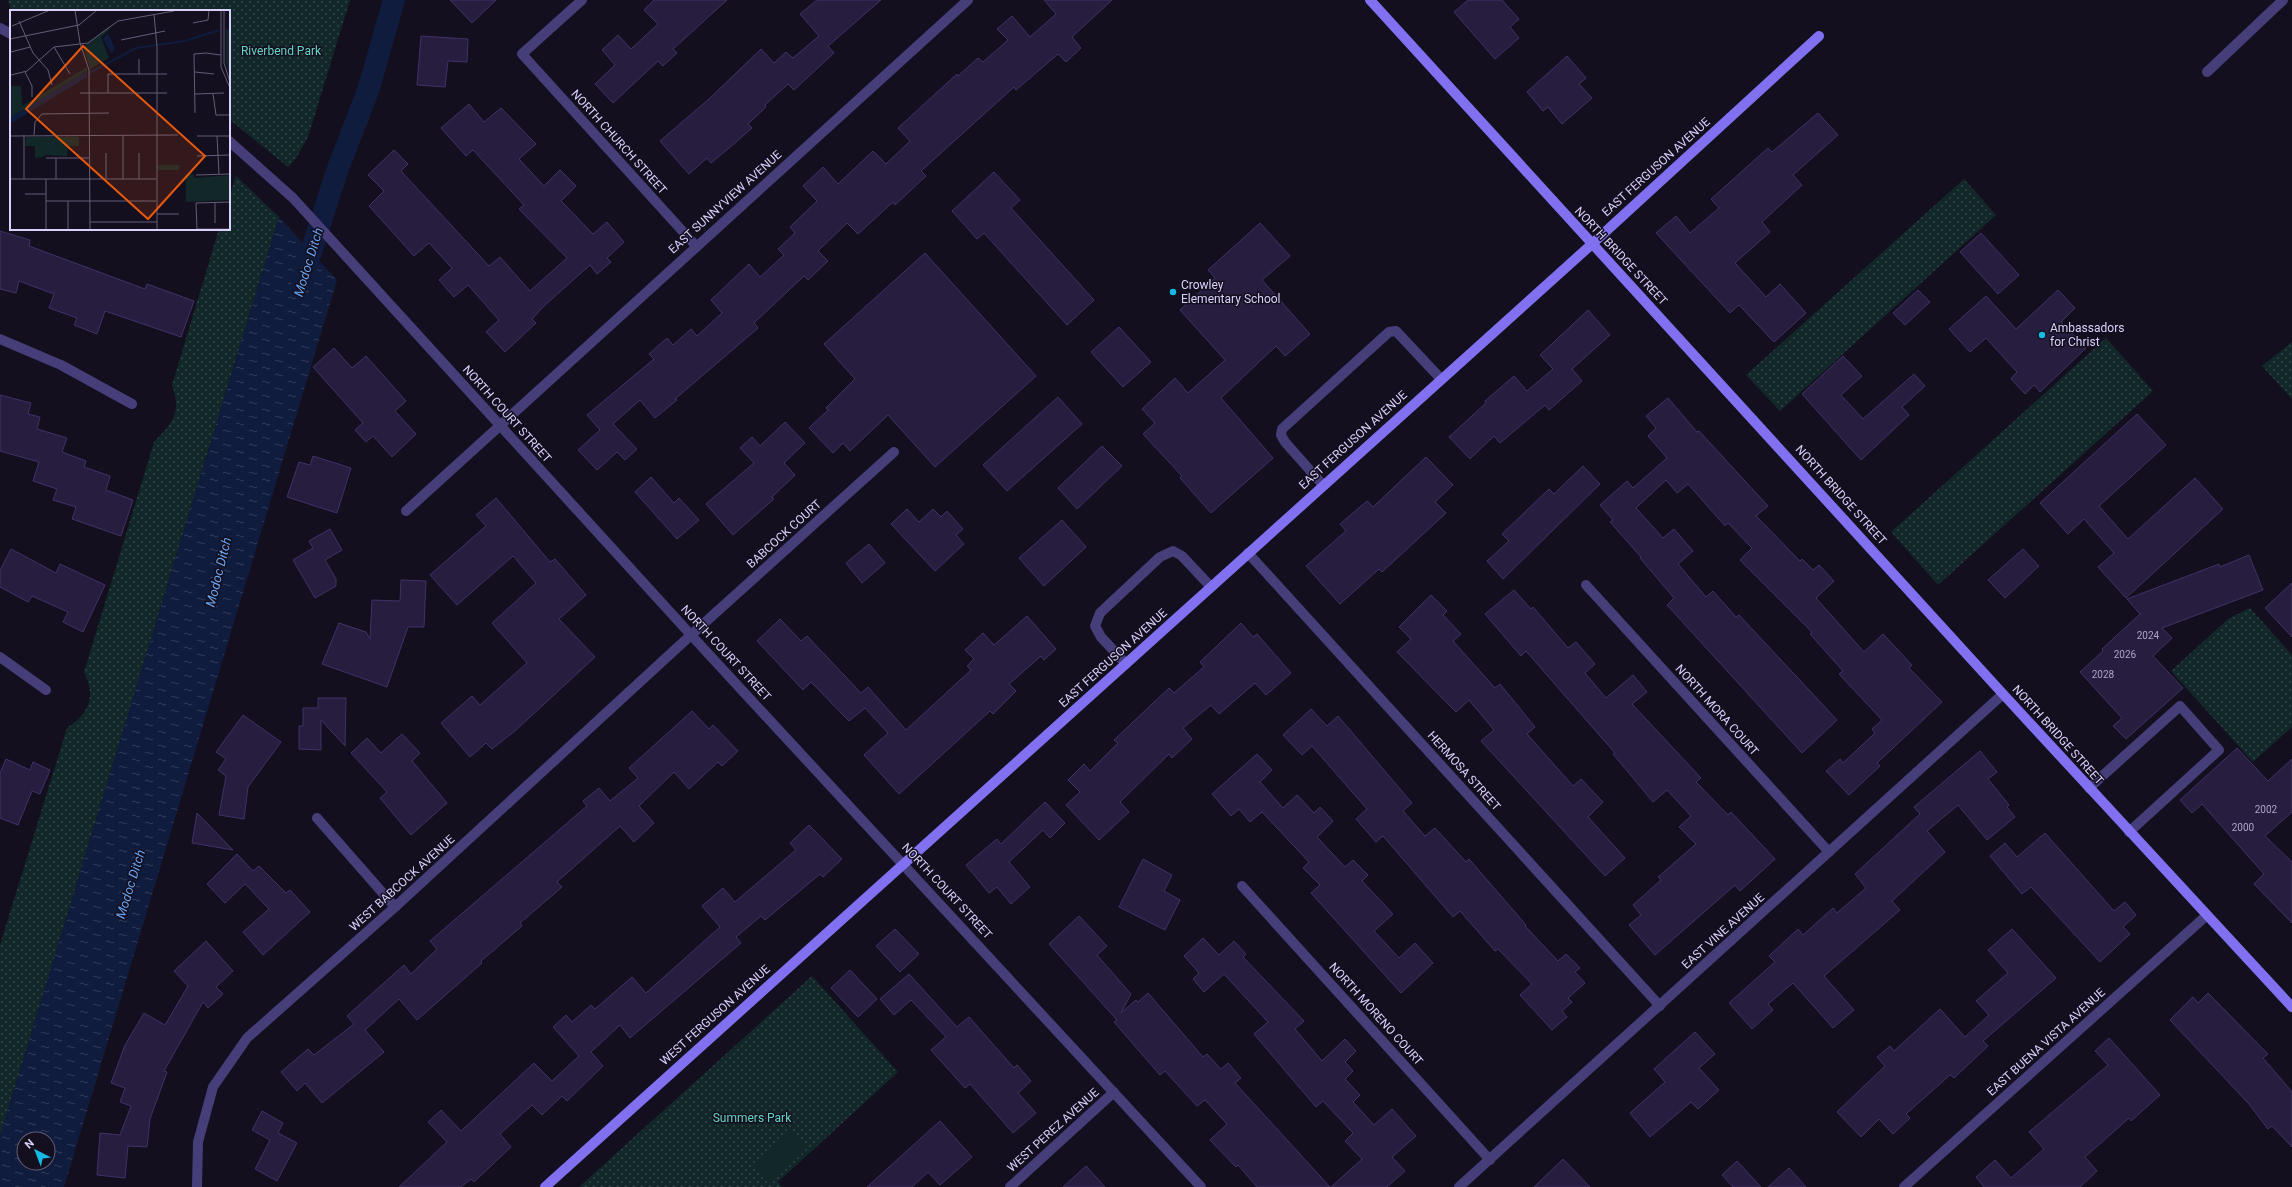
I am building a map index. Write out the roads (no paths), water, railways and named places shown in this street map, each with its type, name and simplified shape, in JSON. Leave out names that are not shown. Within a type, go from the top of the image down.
[{"type":"street","name":"NORTH CHURCH STREET","points":[[582,0],[522,54],[696,246]]},
{"type":"street","name":"EAST SUNNYVIEW AVENUE","points":[[406,511],[968,0]]},
{"type":"street","name":"NORTH BRIDGE STREET","points":[[1370,0],[2129,832],[2292,1007]]},
{"type":"street","points":[[2207,72],[2283,0]]},
{"type":"street","points":[[0,28],[10,33]]},
{"type":"street","name":"EAST FERGUSON AVENUE","points":[[904,863],[1592,244],[1819,36]]},
{"type":"street","name":"NORTH COURT STREET","points":[[230,142],[293,198],[691,635],[904,863],[1201,1187]]},
{"type":"street","points":[[1323,485],[1285,442],[1281,435],[1282,429],[1389,332],[1396,331],[1441,379]]},
{"type":"street","points":[[0,339],[61,365],[132,404]]},
{"type":"street","name":"BABCOCK COURT","points":[[691,635],[894,452]]},
{"type":"street","points":[[1126,664],[1102,637],[1095,626],[1100,613],[1160,557],[1173,551],[1182,556],[1211,587]]},
{"type":"street","name":"HERMOSA STREET","points":[[1248,552],[1660,1006]]},
{"type":"street","name":"NORTH MORA COURT","points":[[1586,585],[1829,852]]},
{"type":"street","name":"WEST BABCOCK AVENUE","points":[[197,1187],[198,1142],[213,1087],[247,1038],[395,907],[691,635]]},
{"type":"street","points":[[0,657],[46,690]]},
{"type":"street","name":"EAST VINE AVENUE","points":[[1459,1187],[2003,694]]},
{"type":"street","points":[[2089,788],[2180,706],[2219,750],[2129,832]]},
{"type":"street","points":[[317,818],[395,907]]},
{"type":"street","name":"WEST FERGUSON AVENUE","points":[[545,1187],[904,863]]},
{"type":"street","name":"NORTH MORENO COURT","points":[[1242,886],[1490,1160]]},
{"type":"street","name":"EAST BUENA VISTA AVENUE","points":[[1904,1187],[2206,916]]},
{"type":"street","name":"WEST PEREZ AVENUE","points":[[1010,1187],[1114,1092]]},
{"type":"water","points":[[279,217],[337,280],[64,1187],[0,1187],[0,1136]]},
{"type":"waterway","name":"Modoc Ditch","points":[[302,280],[337,171],[369,88],[394,0]]},
{"type":"place","name":"Crowley Elementary School","points":[[1173,292]]},
{"type":"place","name":"Ambassadors for Christ","points":[[2042,335]]},
{"type":"park label","name":"Riverbend Park","points":[[281,51]]},
{"type":"park label","name":"Summers Park","points":[[752,1118]]}]
